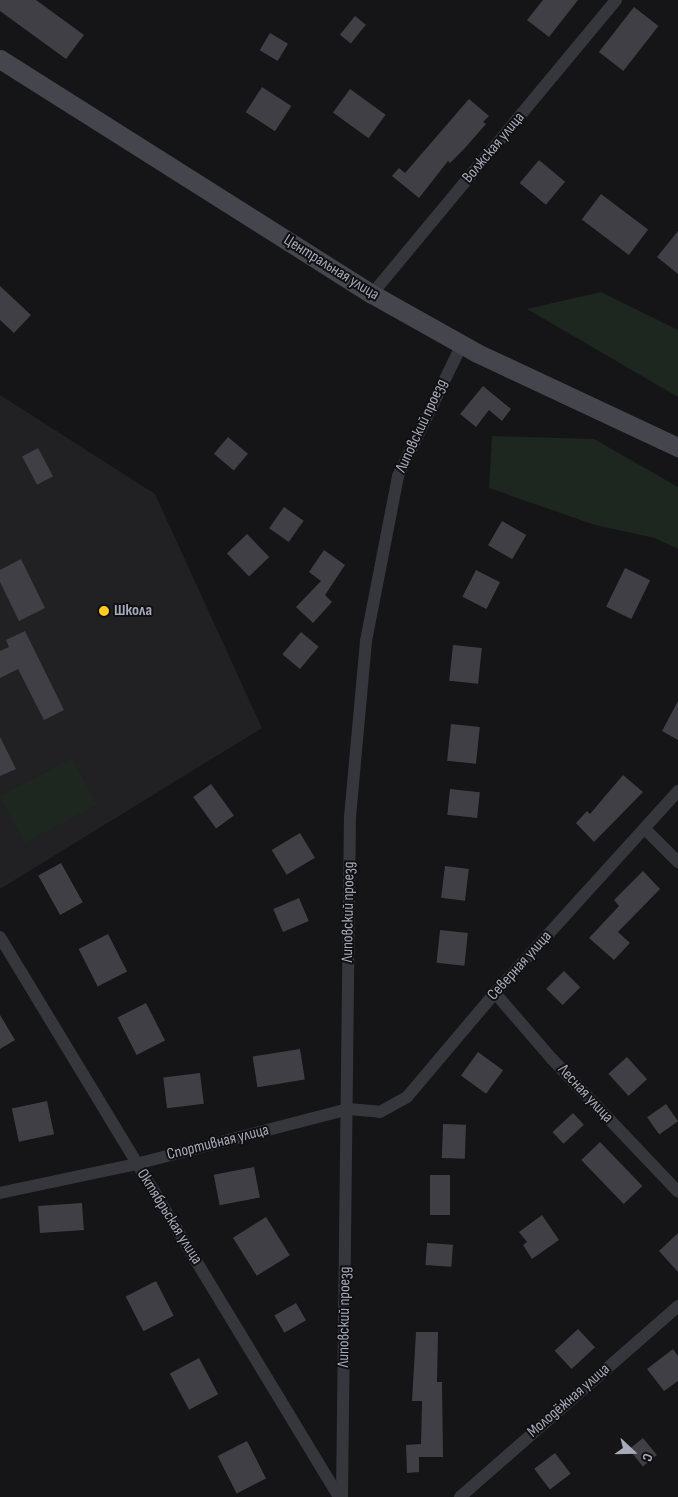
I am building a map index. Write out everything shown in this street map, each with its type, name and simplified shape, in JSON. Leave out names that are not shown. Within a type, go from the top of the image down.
[{"type":"main road","name":"Центральная улица","points":[[0,60],[372,294],[462,344],[678,447]]},
{"type":"street","name":"Волжская улица","points":[[372,294],[616,0]]},
{"type":"street","name":"Липовский проезд","points":[[341,1497],[348,1109],[350,817],[366,641],[398,476],[462,344]]},
{"type":"street","name":"Северная улица","points":[[348,1109],[380,1112],[406,1097],[495,993],[678,791]]},
{"type":"street","points":[[644,830],[678,862]]},
{"type":"street","name":"Октябрьская улица","points":[[0,937],[136,1164],[341,1497]]},
{"type":"street","name":"Лесная улица","points":[[495,993],[552,1059],[678,1192]]},
{"type":"street","name":"Спортивная улица","points":[[0,1193],[136,1164],[348,1109]]},
{"type":"street","name":"Молодёжная улица","points":[[460,1497],[678,1306]]},
{"type":"shaded area","points":[[601,292],[678,330],[678,397],[527,309]]},
{"type":"shaded area","name":"Школа","points":[[0,395],[155,494],[262,728],[0,889]]},
{"type":"shaded area","points":[[492,436],[594,439],[678,487],[678,549],[655,538],[595,525],[489,488]]},
{"type":"shaded area","points":[[72,758],[97,805],[24,843],[0,796]]},
{"type":"building","points":[[0,0],[36,0],[84,35],[66,59],[0,11]]},
{"type":"building","points":[[543,0],[578,0],[549,37],[527,20]]},
{"type":"building","points":[[634,7],[658,26],[623,71],[599,52]]},
{"type":"building","points":[[355,16],[366,25],[351,43],[340,35]]},
{"type":"building","points":[[270,33],[288,44],[278,61],[260,50]]},
{"type":"building","points":[[262,87],[291,106],[275,131],[246,112]]},
{"type":"building","points":[[350,89],[386,115],[369,138],[333,112]]},
{"type":"building","points":[[469,99],[489,116],[483,122],[486,124],[450,163],[448,161],[419,198],[392,176],[399,168],[405,173]]},
{"type":"building","points":[[539,160],[565,182],[546,205],[520,183]]},
{"type":"building","points":[[601,194],[648,230],[629,255],[582,220]]},
{"type":"building","points":[[678,231],[678,274],[657,257]]},
{"type":"building","points":[[0,286],[31,315],[14,333],[0,320]]},
{"type":"building","points":[[483,386],[511,409],[502,421],[489,410],[476,427],[460,414]]},
{"type":"building","points":[[228,437],[248,454],[234,471],[214,454]]},
{"type":"building","points":[[38,448],[53,476],[37,485],[22,456]]},
{"type":"building","points":[[284,507],[304,521],[289,542],[269,528]]},
{"type":"building","points":[[502,521],[526,535],[512,559],[488,545]]},
{"type":"building","points":[[247,534],[269,557],[249,576],[227,553]]},
{"type":"building","points":[[324,550],[345,565],[325,595],[332,602],[313,623],[296,607],[321,581],[309,572]]},
{"type":"building","points":[[21,559],[45,608],[19,621],[0,582],[0,570]]},
{"type":"building","points":[[625,568],[650,580],[631,619],[606,607]]},
{"type":"building","points":[[476,570],[500,582],[486,609],[462,597]]},
{"type":"building","points":[[25,631],[64,710],[44,720],[18,669],[0,678],[0,651],[9,647],[6,640]]},
{"type":"building","points":[[301,632],[319,647],[300,669],[282,654]]},
{"type":"building","points":[[453,645],[482,648],[478,684],[449,681]]},
{"type":"building","points":[[678,701],[678,740],[662,731]]},
{"type":"building","points":[[451,724],[480,727],[476,764],[447,761]]},
{"type":"building","points":[[0,737],[16,769],[0,776]]},
{"type":"building","points":[[623,775],[643,792],[594,842],[576,823],[587,811],[590,814]]},
{"type":"building","points":[[211,784],[234,816],[216,828],[193,797]]},
{"type":"building","points":[[450,789],[480,792],[477,818],[447,815]]},
{"type":"building","points":[[300,833],[315,858],[287,875],[272,850]]},
{"type":"building","points":[[61,863],[83,902],[60,915],[38,876]]},
{"type":"building","points":[[445,866],[469,869],[465,901],[441,898]]},
{"type":"building","points":[[643,871],[660,889],[618,932],[630,943],[614,960],[589,938],[619,906],[614,900]]},
{"type":"building","points":[[299,898],[309,921],[283,932],[273,909]]},
{"type":"building","points":[[440,930],[468,933],[464,966],[437,963]]},
{"type":"building","points":[[108,934],[127,971],[98,986],[79,949]]},
{"type":"building","points":[[564,971],[580,987],[563,1005],[546,989]]},
{"type":"building","points":[[146,1003],[165,1040],[137,1055],[117,1018]]},
{"type":"building","points":[[0,1015],[15,1040],[0,1049]]},
{"type":"building","points":[[300,1049],[305,1080],[257,1087],[253,1057]]},
{"type":"building","points":[[478,1052],[503,1070],[486,1094],[461,1075]]},
{"type":"building","points":[[627,1057],[647,1079],[628,1096],[608,1074]]},
{"type":"building","points":[[200,1073],[204,1104],[167,1108],[163,1078]]},
{"type":"building","points":[[47,1101],[54,1134],[19,1142],[12,1108]]},
{"type":"building","points":[[666,1104],[678,1121],[659,1134],[647,1117]]},
{"type":"building","points":[[573,1113],[584,1125],[563,1144],[553,1132]]},
{"type":"building","points":[[443,1124],[466,1125],[465,1159],[442,1158]]},
{"type":"building","points":[[600,1142],[642,1186],[624,1204],[581,1160]]},
{"type":"building","points":[[254,1167],[260,1197],[220,1205],[214,1175]]},
{"type":"building","points":[[430,1175],[450,1175],[450,1215],[430,1215]]},
{"type":"building","points":[[82,1203],[84,1230],[40,1233],[38,1206]]},
{"type":"building","points":[[542,1215],[559,1240],[532,1259],[523,1245],[527,1242],[519,1232]]},
{"type":"building","points":[[266,1217],[290,1255],[257,1276],[233,1238]]},
{"type":"building","points":[[678,1233],[678,1272],[659,1251]]},
{"type":"building","points":[[427,1243],[453,1245],[451,1267],[425,1265]]},
{"type":"building","points":[[156,1281],[174,1316],[143,1331],[126,1296]]},
{"type":"building","points":[[296,1303],[306,1320],[284,1333],[274,1316]]},
{"type":"building","points":[[578,1329],[595,1347],[572,1369],[555,1351]]},
{"type":"building","points":[[416,1332],[438,1332],[437,1382],[442,1382],[443,1457],[419,1457],[419,1472],[407,1473],[406,1445],[421,1444],[422,1401],[412,1401]]},
{"type":"building","points":[[673,1349],[678,1356],[678,1381],[664,1391],[647,1369]]},
{"type":"building","points":[[199,1358],[218,1394],[189,1410],[170,1373]]},
{"type":"building","points":[[643,1438],[657,1455],[643,1466],[629,1449]]},
{"type":"building","points":[[247,1441],[266,1478],[237,1493],[218,1456]]},
{"type":"building","points":[[555,1453],[571,1474],[550,1489],[534,1469]]},
{"type":"place","name":"Школа","points":[[104,611]]}]
